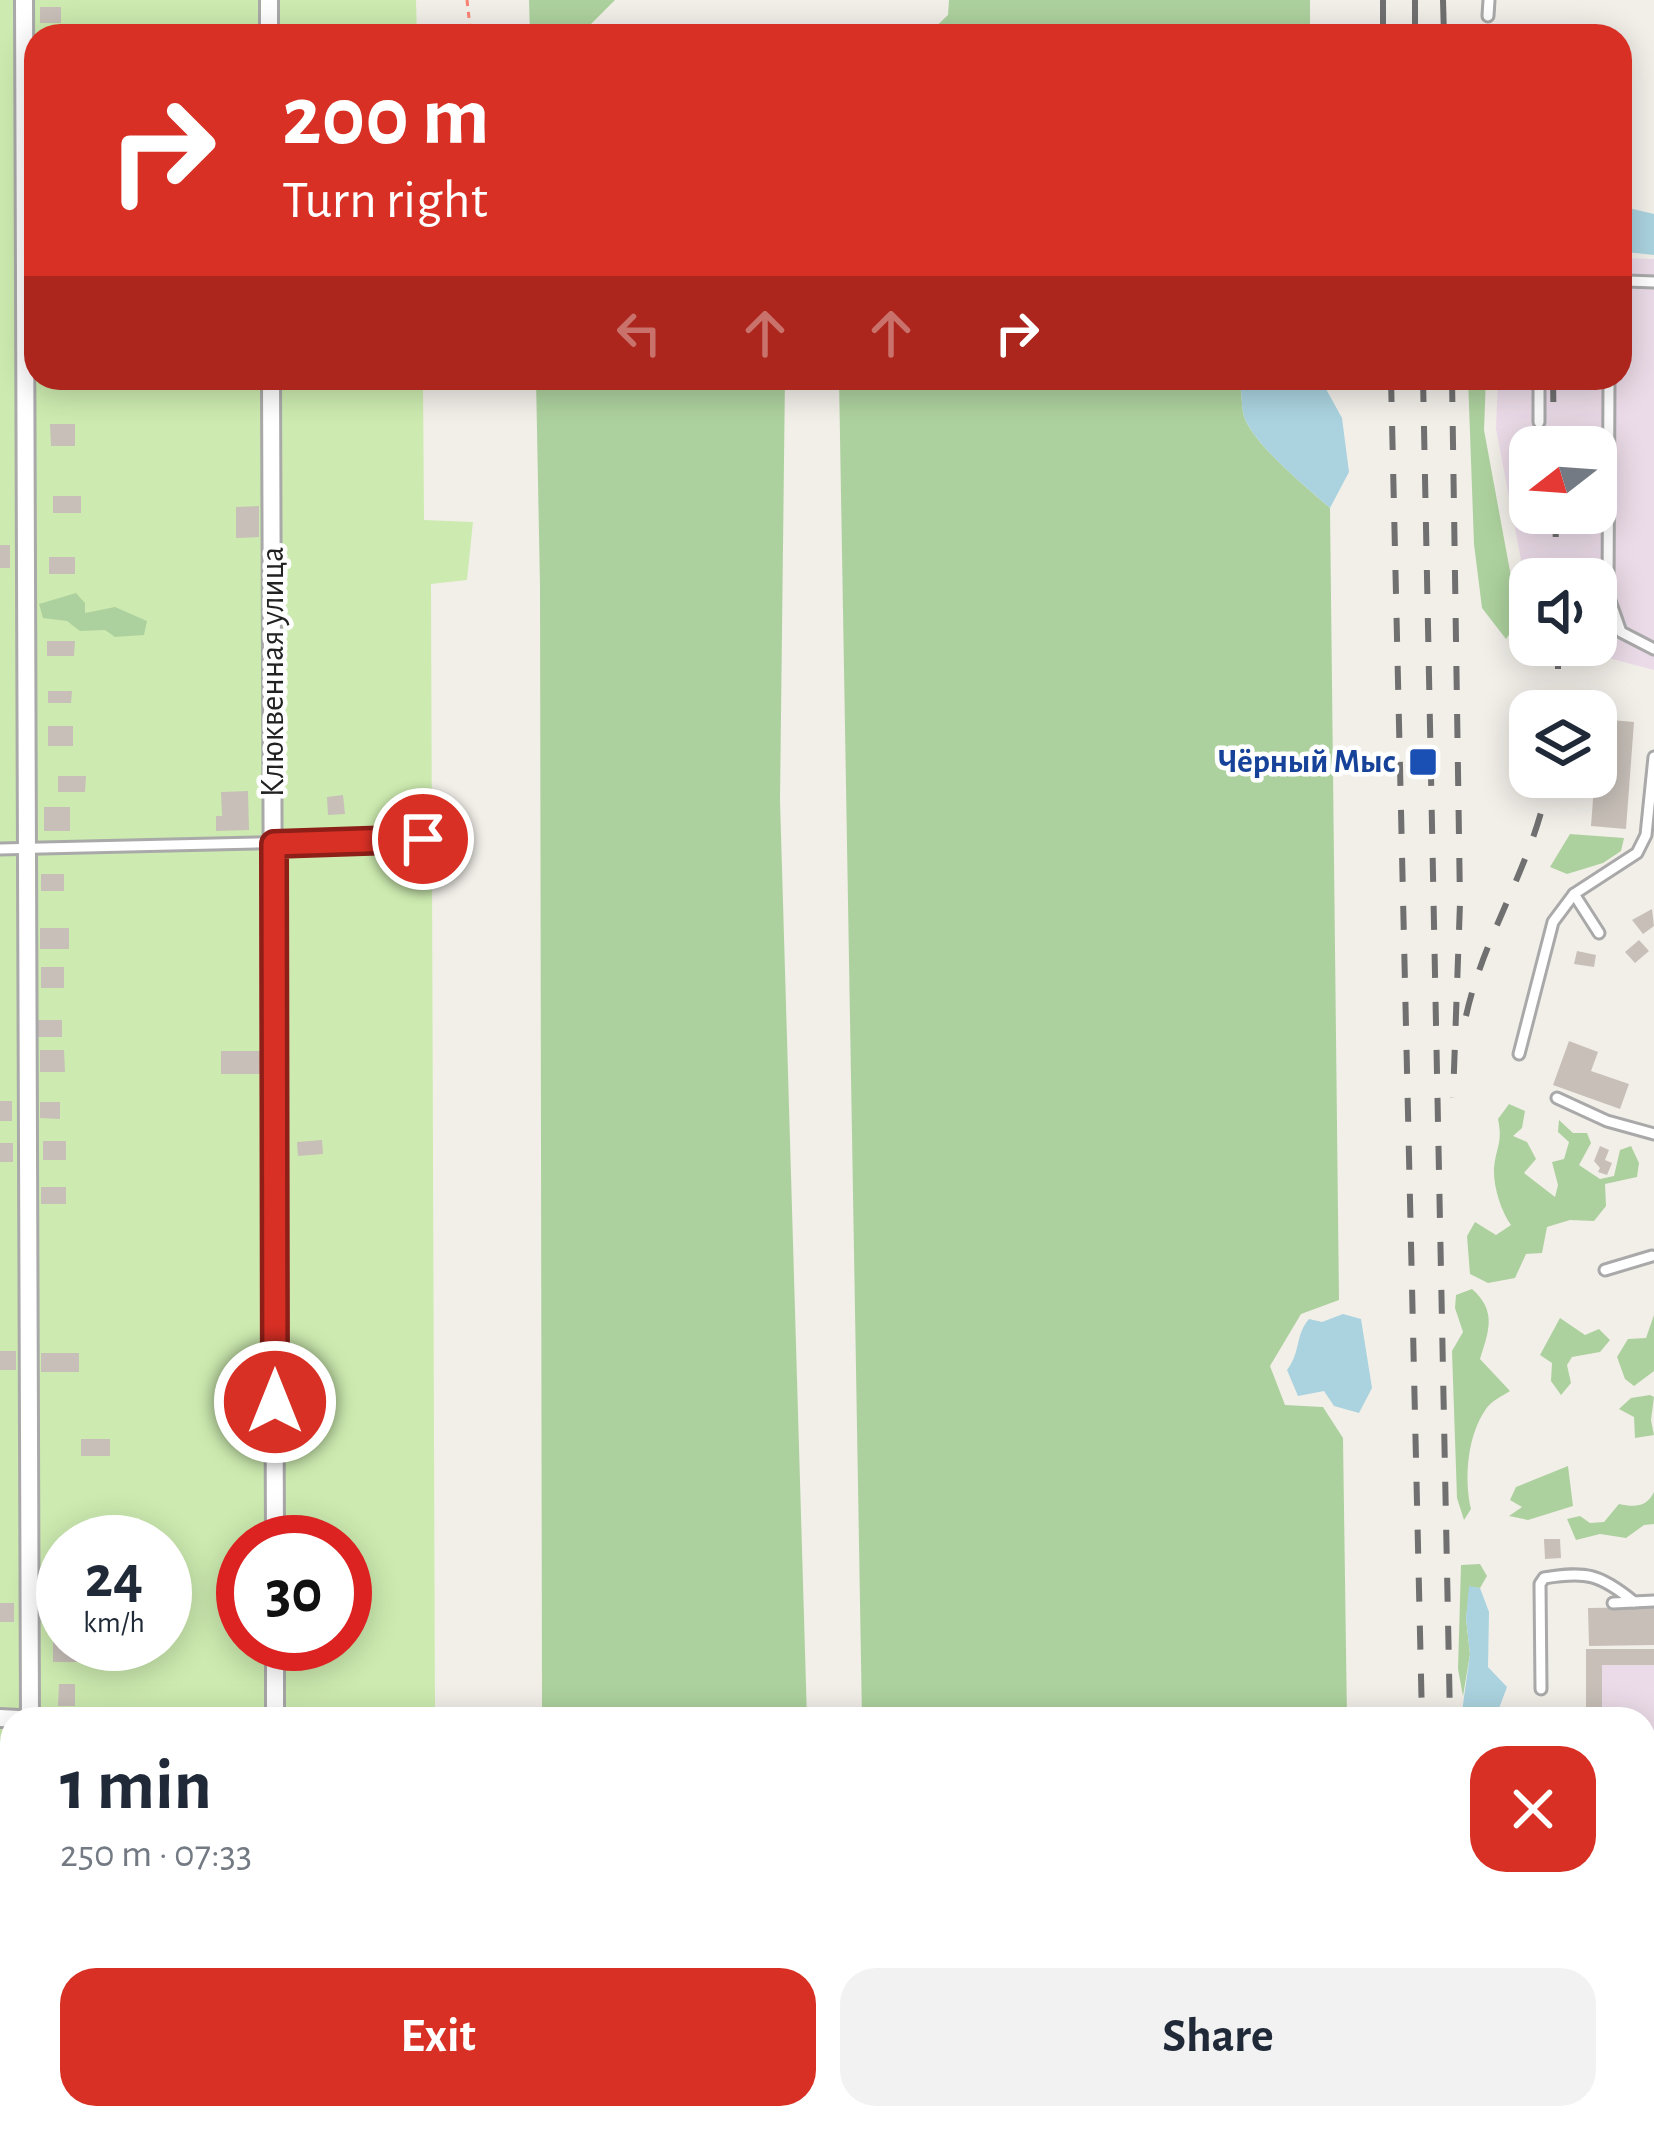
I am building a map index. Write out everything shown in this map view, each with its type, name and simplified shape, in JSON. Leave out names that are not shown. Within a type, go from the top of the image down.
[{"type":"street","points":[[27,390],[30,1707]]},
{"type":"street","name":"Клюквенная улица","points":[[271,390],[275,1515]]},
{"type":"street","points":[[275,1671],[275,1707]]},
{"type":"lane","points":[[1488,16],[1489,0]]},
{"type":"lane","points":[[1539,390],[1539,422]]},
{"type":"lane","points":[[1610,390],[1608,595],[1621,632],[1654,649]]},
{"type":"lane","points":[[1519,1054],[1552,922],[1574,894],[1637,853],[1646,835],[1654,757]]},
{"type":"lane","points":[[0,850],[423,839]]},
{"type":"lane","points":[[1574,894],[1599,934]]},
{"type":"lane","points":[[1557,1098],[1607,1121],[1654,1134]]},
{"type":"lane","points":[[1605,1270],[1653,1253]]},
{"type":"lane","points":[[1541,1689],[1540,1583],[1544,1578],[1576,1572],[1609,1581],[1634,1602]]},
{"type":"lane","points":[[1613,1603],[1654,1601]]},
{"type":"shaded area","points":[[1632,258],[1654,259],[1654,670],[1617,660],[1617,558],[1521,558],[1516,534],[1617,534],[1617,426],[1509,426],[1509,497],[1496,429],[1498,390],[1632,390]]},
{"type":"shaded area","points":[[1586,1649],[1654,1649],[1654,1707],[1586,1707]]},
{"type":"green space","points":[[0,0],[416,0],[417,24],[24,24],[24,390],[423,390],[424,520],[473,522],[467,580],[431,584],[435,1707],[0,1707]]},
{"type":"green space","points":[[529,0],[615,0],[591,24],[530,24]]},
{"type":"green space","points":[[949,0],[1310,0],[1310,24],[939,24],[948,15]]},
{"type":"green space","points":[[536,390],[785,390],[780,800],[807,1707],[542,1707]]},
{"type":"green space","points":[[839,390],[1240,390],[1244,416],[1258,439],[1330,508],[1339,1300],[1301,1314],[1270,1366],[1285,1405],[1323,1407],[1343,1438],[1347,1707],[862,1707]]},
{"type":"green space","points":[[1468,390],[1486,390],[1484,430],[1509,566],[1506,639],[1482,608],[1474,544]]},
{"type":"green space","points":[[76,593],[85,603],[85,613],[115,607],[147,621],[144,635],[115,637],[105,630],[80,631],[67,621],[43,618],[39,604]]},
{"type":"green space","points":[[1570,834],[1624,838],[1621,851],[1603,863],[1567,874],[1550,867]]},
{"type":"green space","points":[[1509,1104],[1525,1111],[1522,1128],[1513,1136],[1527,1142],[1536,1159],[1524,1173],[1555,1197],[1558,1185],[1552,1162],[1564,1159],[1569,1142],[1558,1132],[1559,1120],[1573,1133],[1587,1133],[1591,1143],[1579,1165],[1600,1179],[1614,1176],[1620,1150],[1631,1146],[1639,1163],[1637,1177],[1605,1184],[1606,1206],[1594,1221],[1570,1220],[1547,1227],[1542,1253],[1526,1254],[1515,1278],[1488,1283],[1470,1274],[1467,1236],[1475,1222],[1496,1235],[1511,1225],[1498,1198],[1494,1175],[1498,1119]]},
{"type":"green space","points":[[1472,1289],[1488,1313],[1480,1359],[1510,1391],[1488,1406],[1475,1432],[1468,1471],[1471,1509],[1464,1520],[1457,1498],[1452,1351],[1463,1332],[1456,1295]]},
{"type":"green space","points":[[1654,1315],[1654,1371],[1634,1386],[1625,1379],[1617,1357],[1628,1339],[1646,1338]]},
{"type":"green space","points":[[1560,1318],[1585,1335],[1599,1329],[1610,1340],[1600,1352],[1572,1357],[1567,1365],[1571,1383],[1561,1395],[1551,1381],[1552,1363],[1540,1355]]},
{"type":"green space","points":[[1654,1397],[1654,1435],[1635,1438],[1634,1417],[1619,1409],[1631,1398]]},
{"type":"green space","points":[[1568,1466],[1573,1506],[1528,1520],[1509,1516],[1522,1507],[1510,1500],[1516,1487]]},
{"type":"green space","points":[[1654,1492],[1654,1524],[1626,1538],[1600,1534],[1576,1540],[1567,1519],[1580,1516],[1590,1523],[1604,1522],[1619,1504],[1639,1505]]},
{"type":"green space","points":[[1480,1564],[1487,1576],[1480,1588],[1470,1587],[1466,1618],[1470,1654],[1463,1696],[1458,1669],[1461,1565]]},
{"type":"water","points":[[1632,209],[1654,214],[1654,255],[1632,253]]},
{"type":"water","points":[[1240,390],[1327,390],[1342,418],[1349,472],[1330,508],[1282,465],[1244,416]]},
{"type":"water","points":[[1343,1314],[1361,1319],[1372,1388],[1359,1413],[1334,1406],[1324,1391],[1298,1396],[1287,1370],[1309,1319],[1322,1322]]},
{"type":"water","points":[[1469,1586],[1480,1588],[1489,1612],[1488,1667],[1507,1687],[1500,1707],[1463,1707],[1470,1654]]},
{"type":"building","points":[[40,7],[61,7],[61,23],[40,23]]},
{"type":"building","points":[[50,424],[75,424],[75,446],[51,446]]},
{"type":"building","points":[[53,496],[81,496],[81,513],[53,513]]},
{"type":"building","points":[[259,506],[259,537],[236,538],[236,507]]},
{"type":"building","points":[[0,545],[10,545],[10,568],[0,568]]},
{"type":"building","points":[[49,557],[75,557],[75,574],[49,574]]},
{"type":"building","points":[[47,641],[75,641],[74,656],[47,656]]},
{"type":"building","points":[[48,691],[72,691],[71,703],[48,703]]},
{"type":"building","points":[[1617,721],[1634,722],[1626,829],[1591,826],[1593,798],[1617,798]]},
{"type":"building","points":[[48,726],[73,726],[73,746],[48,746]]},
{"type":"building","points":[[58,776],[86,776],[85,792],[58,792]]},
{"type":"building","points":[[248,791],[249,830],[216,831],[216,816],[222,816],[221,792]]},
{"type":"building","points":[[343,795],[345,814],[328,815],[327,797]]},
{"type":"building","points":[[44,807],[70,807],[70,831],[44,831]]},
{"type":"building","points":[[41,874],[64,874],[64,891],[41,891]]},
{"type":"building","points":[[1652,909],[1654,926],[1643,934],[1632,920]]},
{"type":"building","points":[[40,928],[69,928],[69,949],[40,949]]},
{"type":"building","points":[[1639,940],[1649,951],[1635,963],[1625,952]]},
{"type":"building","points":[[1577,951],[1596,955],[1594,967],[1574,964]]},
{"type":"building","points":[[41,967],[64,967],[64,988],[41,988]]},
{"type":"building","points":[[38,1020],[62,1020],[62,1037],[38,1037]]},
{"type":"building","points":[[1569,1041],[1598,1052],[1591,1071],[1629,1084],[1620,1109],[1553,1085]]},
{"type":"building","points":[[40,1050],[64,1050],[65,1072],[40,1072]]},
{"type":"building","points":[[221,1051],[264,1051],[264,1074],[221,1074]]},
{"type":"building","points":[[0,1101],[12,1101],[12,1121],[0,1121]]},
{"type":"building","points":[[40,1102],[60,1102],[60,1119],[40,1118]]},
{"type":"building","points":[[322,1140],[323,1154],[298,1156],[297,1142]]},
{"type":"building","points":[[43,1141],[66,1141],[66,1160],[43,1160]]},
{"type":"building","points":[[0,1143],[13,1143],[13,1162],[0,1162]]},
{"type":"building","points":[[1600,1146],[1609,1150],[1605,1160],[1612,1163],[1607,1175],[1598,1172],[1594,1161]]},
{"type":"building","points":[[41,1187],[66,1187],[66,1204],[41,1204]]},
{"type":"building","points":[[0,1351],[16,1351],[16,1370],[0,1370]]},
{"type":"building","points":[[41,1353],[79,1353],[79,1372],[41,1372]]},
{"type":"building","points":[[81,1439],[110,1439],[110,1456],[81,1456]]},
{"type":"building","points":[[1544,1539],[1560,1539],[1561,1558],[1545,1559]]},
{"type":"building","points":[[0,1603],[14,1603],[14,1622],[0,1622]]},
{"type":"building","points":[[1654,1607],[1654,1645],[1589,1646],[1588,1608]]},
{"type":"building","points":[[1586,1649],[1654,1649],[1654,1665],[1602,1665],[1602,1707],[1586,1707]]},
{"type":"building","points":[[59,1684],[75,1684],[75,1706],[58,1706]]},
{"type":"railway","points":[[1383,0],[1383,24]]},
{"type":"railway","points":[[1415,0],[1415,24]]},
{"type":"railway","points":[[1443,0],[1444,24]]},
{"type":"railway","points":[[1391,390],[1422,1707]]},
{"type":"railway","points":[[1423,390],[1450,1707]]},
{"type":"railway","points":[[1452,390],[1460,903],[1453,1098]]},
{"type":"railway","points":[[1553,390],[1554,426]]},
{"type":"railway","points":[[1556,534],[1556,558]]},
{"type":"railway","points":[[1558,666],[1558,690]]},
{"type":"railway","points":[[1466,1016],[1544,798]]},
{"type":"place","name":"Чёрный Мыс","points":[[1423,762]]},
{"type":"route","points":[[275,1402],[274,844],[423,839]]}]
